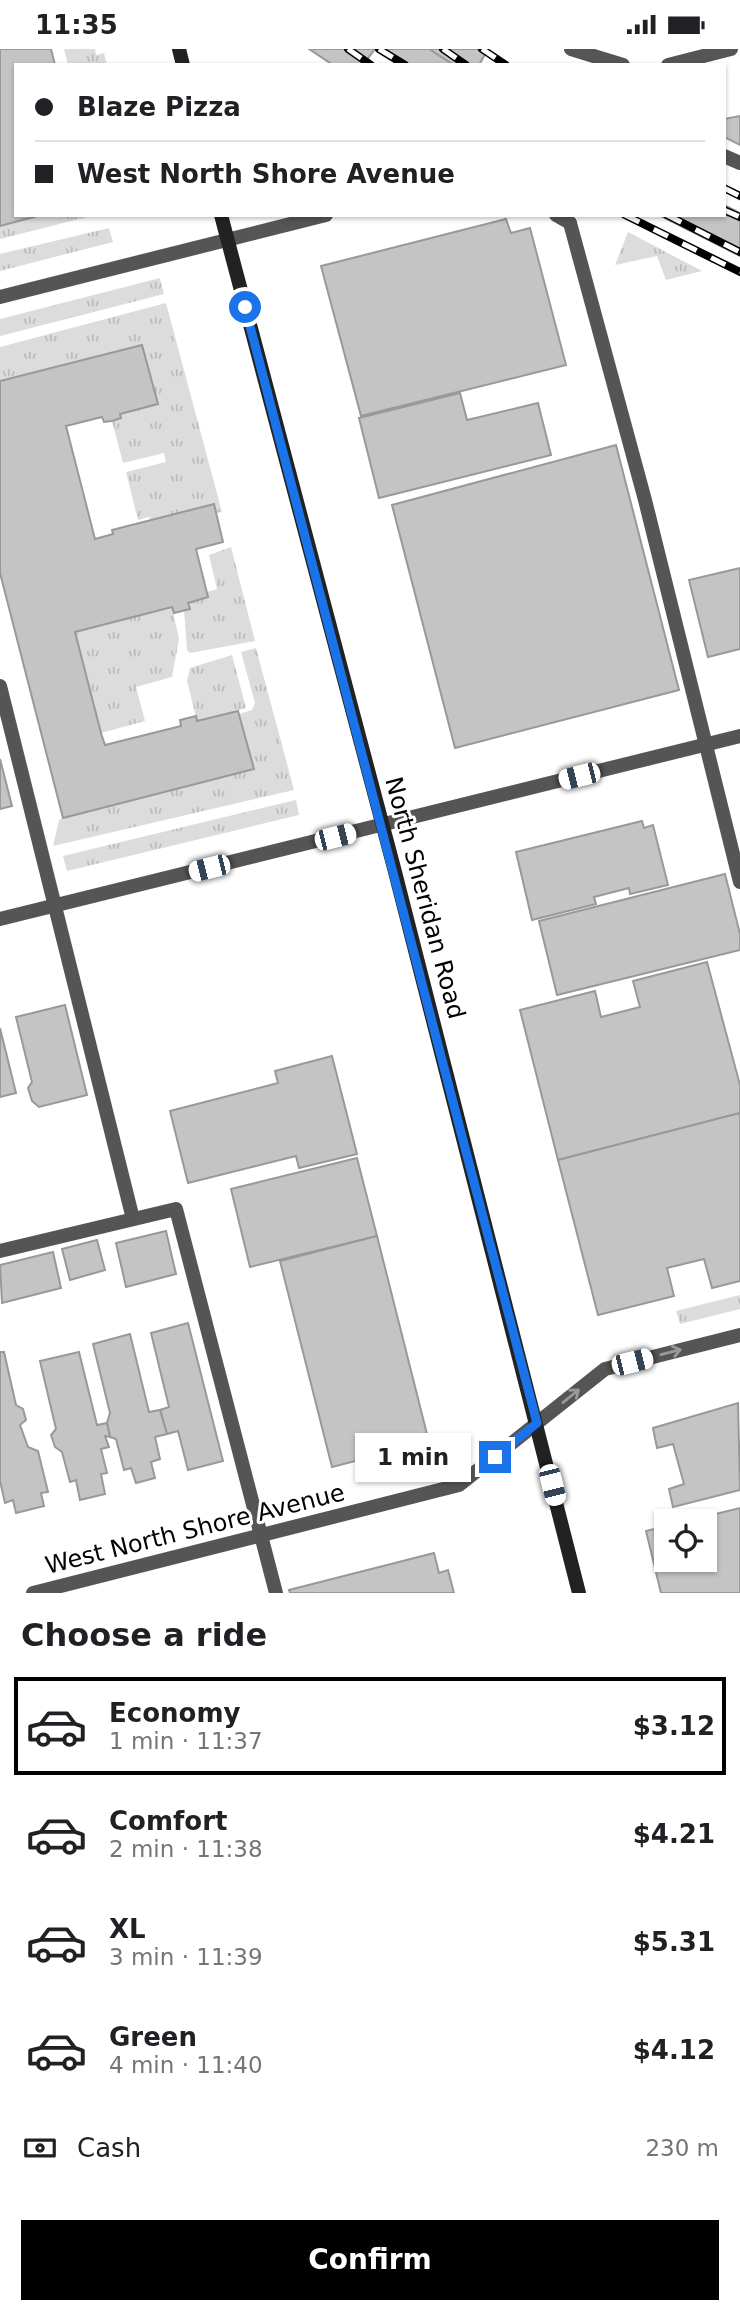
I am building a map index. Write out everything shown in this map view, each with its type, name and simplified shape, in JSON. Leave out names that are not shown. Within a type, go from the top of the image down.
[{"type":"main road","name":"North Sheridan Road","points":[[222,217],[383,825],[579,1593]]},
{"type":"street","points":[[571,49],[616,63]]},
{"type":"street","points":[[676,63],[732,49]]},
{"type":"street","points":[[0,296],[318,217]]},
{"type":"street","points":[[560,217],[570,223],[645,500],[740,882]]},
{"type":"street","points":[[0,686],[132,1219]]},
{"type":"street","points":[[0,919],[740,736]]},
{"type":"street","points":[[0,1251],[176,1209],[276,1593]]},
{"type":"street","name":"West North Shore Avenue","points":[[33,1593],[459,1485],[605,1369],[740,1335]]},
{"type":"green space","points":[[64,49],[95,49],[96,55],[104,53],[106,63],[68,63]]},
{"type":"green space","points":[[34,217],[87,217],[0,239],[0,226]]},
{"type":"green space","points":[[109,228],[113,242],[0,271],[0,254]]},
{"type":"green space","points":[[628,232],[702,271],[666,280],[657,256],[615,265]]},
{"type":"green space","points":[[160,278],[164,294],[0,336],[0,319]]},
{"type":"green space","points":[[166,303],[222,512],[216,513],[213,504],[150,520],[149,517],[138,520],[126,472],[166,462],[164,453],[123,463],[112,421],[121,418],[120,414],[158,403],[142,345],[0,381],[0,347]]},
{"type":"green space","points":[[231,547],[255,641],[190,653],[187,650],[184,610],[190,609],[188,603],[208,597],[207,592],[217,589],[209,555]]},
{"type":"green space","points":[[172,607],[179,639],[172,677],[136,687],[145,721],[101,733],[75,632]]},
{"type":"green space","points":[[256,648],[294,790],[53,846],[59,820],[63,818],[253,769],[239,714],[252,710],[255,703],[241,652]]},
{"type":"green space","points":[[232,655],[246,708],[197,721],[187,681],[190,668]]},
{"type":"green space","points":[[296,800],[299,815],[67,871],[63,856]]},
{"type":"green space","points":[[740,1295],[740,1309],[680,1324],[676,1311]]},
{"type":"building","points":[[0,49],[51,49],[54,63],[14,63],[14,217],[34,217],[0,226]]},
{"type":"building","points":[[309,49],[375,49],[364,63],[330,63]]},
{"type":"building","points":[[375,49],[448,49],[470,63],[397,63]]},
{"type":"building","points":[[429,49],[488,49],[480,63],[451,63]]},
{"type":"building","points":[[740,116],[740,145],[726,138],[726,119]]},
{"type":"building","points":[[726,206],[740,213],[740,256],[663,217],[726,217]]},
{"type":"building","points":[[506,219],[511,233],[530,228],[566,365],[361,416],[321,266]]},
{"type":"building","points":[[142,345],[158,404],[120,414],[121,418],[112,421],[104,422],[102,417],[66,426],[95,539],[113,534],[112,530],[214,504],[223,542],[196,549],[208,597],[188,603],[190,609],[174,613],[172,607],[75,632],[101,733],[105,745],[181,726],[180,720],[196,716],[197,721],[238,711],[254,769],[63,818],[0,573],[0,381]]},
{"type":"building","points":[[460,393],[467,420],[538,403],[551,455],[379,498],[359,418]]},
{"type":"building","points":[[616,445],[679,690],[455,748],[392,505]]},
{"type":"building","points":[[740,568],[740,649],[708,657],[689,580]]},
{"type":"building","points":[[0,759],[12,806],[0,809]]},
{"type":"building","points":[[642,821],[644,828],[653,825],[668,885],[630,894],[629,888],[594,897],[596,904],[532,920],[516,852]]},
{"type":"building","points":[[725,874],[740,934],[740,950],[557,995],[539,921]]},
{"type":"building","points":[[707,962],[740,1085],[740,1113],[558,1160],[520,1010],[595,991],[601,1017],[640,1007],[633,981]]},
{"type":"building","points":[[65,1005],[87,1095],[39,1107],[32,1101],[28,1088],[32,1082],[16,1017]]},
{"type":"building","points":[[0,1028],[16,1093],[0,1097]]},
{"type":"building","points":[[332,1056],[357,1154],[299,1168],[296,1156],[188,1183],[170,1111],[278,1083],[275,1071]]},
{"type":"building","points":[[740,1113],[740,1281],[712,1288],[704,1259],[667,1268],[674,1296],[598,1315],[558,1160]]},
{"type":"building","points":[[357,1158],[377,1236],[250,1267],[231,1189]]},
{"type":"building","points":[[166,1231],[176,1274],[126,1287],[116,1243]]},
{"type":"building","points":[[377,1236],[429,1442],[332,1467],[280,1261]]},
{"type":"building","points":[[97,1240],[105,1270],[70,1280],[62,1249]]},
{"type":"building","points":[[53,1252],[61,1288],[2,1303],[0,1265]]},
{"type":"building","points":[[188,1323],[223,1461],[188,1470],[178,1431],[167,1434],[160,1410],[169,1407],[151,1333]]},
{"type":"building","points":[[130,1334],[149,1412],[160,1410],[167,1434],[155,1437],[160,1459],[151,1462],[155,1478],[136,1483],[131,1468],[124,1470],[116,1439],[110,1437],[107,1423],[110,1413],[93,1344]]},
{"type":"building","points":[[0,1352],[4,1352],[16,1405],[23,1409],[26,1420],[20,1425],[28,1447],[38,1451],[48,1492],[41,1493],[44,1506],[16,1513],[13,1500],[5,1503],[0,1481]]},
{"type":"building","points":[[79,1352],[97,1425],[107,1423],[110,1437],[105,1436],[109,1447],[101,1449],[107,1473],[101,1474],[105,1494],[80,1500],[76,1480],[70,1482],[62,1452],[55,1447],[51,1435],[56,1429],[40,1361]]},
{"type":"building","points":[[738,1403],[740,1490],[673,1507],[669,1489],[684,1484],[673,1444],[657,1448],[653,1428]]},
{"type":"building","points":[[740,1508],[740,1593],[661,1593],[656,1572],[717,1572],[717,1514]]},
{"type":"building","points":[[654,1529],[654,1564],[646,1531]]},
{"type":"building","points":[[434,1553],[439,1573],[448,1570],[454,1593],[290,1593],[289,1590]]},
{"type":"railway","points":[[348,49],[368,63]]},
{"type":"railway","points":[[379,49],[402,63]]},
{"type":"railway","points":[[443,49],[463,63]]},
{"type":"railway","points":[[482,49],[503,63]]},
{"type":"railway","points":[[726,189],[740,196]]},
{"type":"railway","points":[[726,211],[740,217]]},
{"type":"railway","points":[[629,217],[740,272]]},
{"type":"railway","points":[[671,217],[740,252]]},
{"type":"route","points":[[245,307],[394,868],[537,1423],[495,1457]]}]
